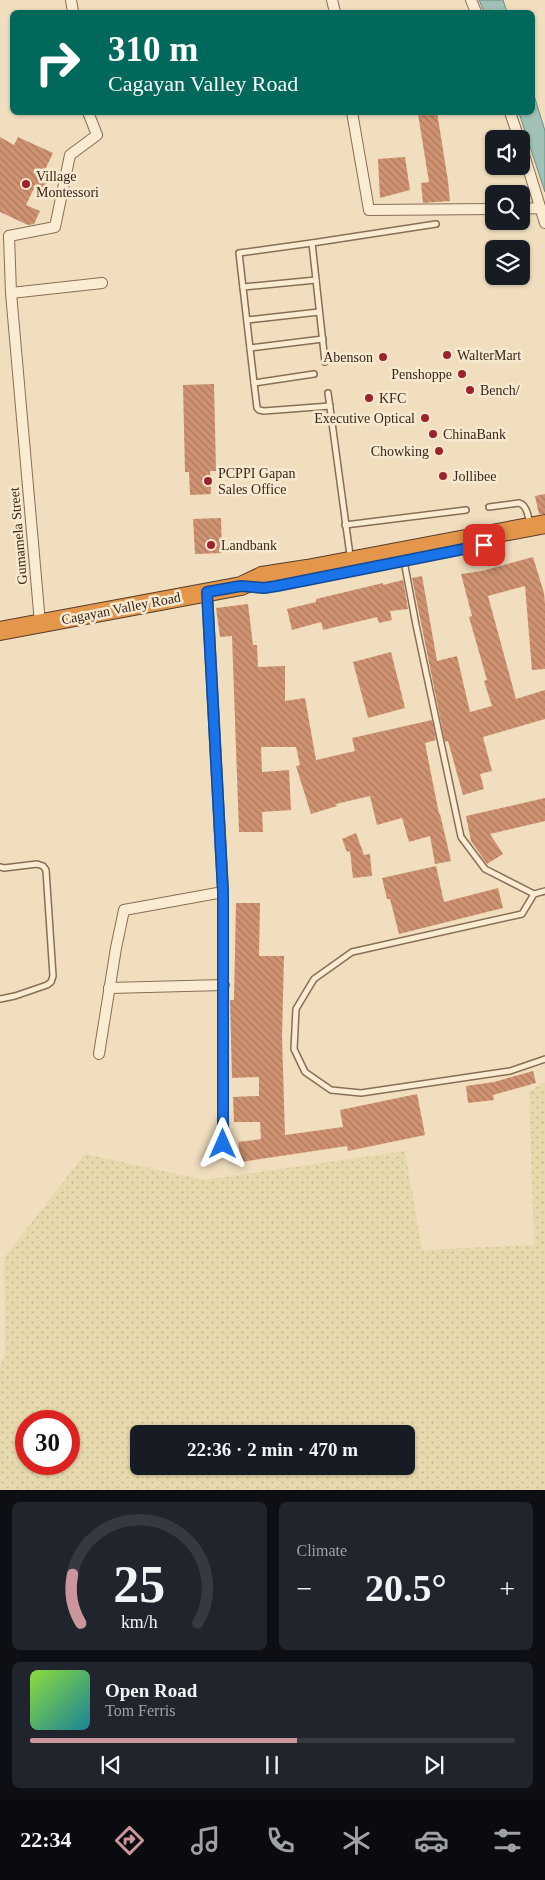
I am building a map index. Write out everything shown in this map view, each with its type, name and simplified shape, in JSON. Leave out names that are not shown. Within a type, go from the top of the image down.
[{"type":"highway","name":"Cagayan Valley Road","points":[[0,631],[241,586],[264,588],[352,566],[540,528]]},
{"type":"highway","name":"Cagayan Valley Road","points":[[352,566],[404,561],[540,528]]},
{"type":"street","points":[[4,234],[55,227],[70,155],[98,135],[89,115]]},
{"type":"street","points":[[353,115],[370,210],[485,209]]},
{"type":"street","points":[[511,115],[516,130]]},
{"type":"street","points":[[530,175],[545,223]]},
{"type":"street","points":[[530,209],[540,208]]},
{"type":"street","name":"Gumamela Street","points":[[4,234],[11,293],[40,623]]},
{"type":"street","points":[[11,293],[102,283]]},
{"type":"street","points":[[207,592],[223,892],[223,1144]]},
{"type":"street","points":[[100,1054],[109,988],[124,910],[223,892]]},
{"type":"street","points":[[109,988],[224,986]]},
{"type":"lane","points":[[330,406],[259,410],[257,408],[240,253],[436,224]]},
{"type":"lane","points":[[312,243],[325,362]]},
{"type":"lane","points":[[243,287],[316,280]]},
{"type":"lane","points":[[247,320],[320,312]]},
{"type":"lane","points":[[250,348],[322,339]]},
{"type":"lane","points":[[254,383],[314,374]]},
{"type":"lane","points":[[328,393],[352,566]]},
{"type":"lane","points":[[489,507],[518,502],[525,507],[540,528]]},
{"type":"lane","points":[[346,525],[466,510]]},
{"type":"lane","points":[[404,561],[461,837],[485,869],[534,894],[545,891]]},
{"type":"lane","points":[[0,867],[37,864],[43,866],[46,870],[52,976],[51,982],[47,985],[15,996],[0,998]]},
{"type":"lane","points":[[534,894],[522,914],[352,952],[314,979],[296,1009],[294,1049],[305,1072],[331,1090],[361,1093],[510,1071],[545,1059]]},
{"type":"shaded area","points":[[545,1082],[545,1490],[0,1490],[0,1368],[5,1355],[4,1258],[85,1154],[204,1180],[405,1151],[422,1250],[534,1245],[529,1092]]},
{"type":"water","points":[[479,0],[503,0],[506,10],[483,10]]},
{"type":"water","points":[[535,98],[545,131],[545,192],[530,146],[530,130],[525,130],[520,115],[535,115]]},
{"type":"building","points":[[418,115],[437,115],[450,201],[423,203],[421,183],[429,182]]},
{"type":"building","name":"Village Montessori","points":[[0,137],[14,145],[18,137],[53,153],[42,176],[49,179],[42,192],[34,188],[26,205],[40,211],[34,224],[28,225],[0,212]]},
{"type":"building","points":[[405,157],[410,190],[380,198],[378,159]]},
{"type":"building","points":[[214,384],[216,471],[210,471],[211,494],[190,495],[189,472],[185,472],[183,385]]},
{"type":"building","points":[[545,494],[545,514],[539,514],[535,496]]},
{"type":"building","points":[[221,518],[222,553],[195,554],[193,519]]},
{"type":"building","points":[[533,557],[544,593],[545,669],[532,670],[525,586],[488,596],[516,699],[545,690],[545,719],[483,737],[492,771],[480,774],[484,789],[463,795],[448,741],[445,742],[412,578],[422,576],[437,661],[457,656],[470,712],[492,706],[484,681],[487,680],[469,617],[472,616],[461,574],[482,571]]},
{"type":"building","points":[[403,580],[408,609],[390,611],[392,620],[379,623],[377,617],[323,630],[321,622],[292,630],[287,609],[316,602],[316,599]]},
{"type":"building","points":[[248,604],[253,645],[257,645],[258,667],[285,666],[285,701],[305,698],[316,760],[355,751],[352,738],[432,720],[436,740],[425,743],[439,814],[451,861],[435,864],[430,836],[409,842],[402,818],[377,825],[370,796],[336,804],[337,806],[311,814],[296,766],[300,765],[296,747],[261,747],[262,772],[289,770],[291,810],[262,812],[263,832],[239,832],[232,636],[220,637],[216,608]]},
{"type":"building","points":[[391,652],[405,708],[368,718],[353,662]]},
{"type":"building","points":[[545,798],[545,821],[490,834],[503,854],[487,864],[471,841],[466,816]]},
{"type":"building","points":[[356,833],[364,855],[370,854],[372,876],[353,878],[350,851],[347,852],[342,839]]},
{"type":"building","points":[[436,866],[444,902],[498,888],[503,908],[399,934],[390,899],[387,899],[382,878]]},
{"type":"building","points":[[236,903],[260,903],[259,956],[284,956],[282,1037],[285,1135],[343,1127],[340,1110],[417,1094],[425,1135],[348,1151],[347,1146],[241,1162],[238,1142],[261,1139],[260,1122],[234,1122],[233,1097],[259,1096],[259,1077],[232,1078],[230,1000],[234,1000]]},
{"type":"building","points":[[533,1071],[536,1083],[493,1095],[494,1100],[468,1103],[466,1086],[494,1082]]},
{"type":"place","name":"Village Montessori","points":[[26,184]]},
{"type":"place","name":"WalterMart","points":[[447,355]]},
{"type":"place","name":"Abenson","points":[[383,357]]},
{"type":"place","name":"Penshoppe","points":[[462,374]]},
{"type":"place","name":"Bench/","points":[[470,390]]},
{"type":"place","name":"KFC","points":[[369,398]]},
{"type":"place","name":"Executive Optical","points":[[425,418]]},
{"type":"place","name":"ChinaBank","points":[[433,434]]},
{"type":"place","name":"Chowking","points":[[439,451]]},
{"type":"place","name":"Jollibee","points":[[443,476]]},
{"type":"place","name":"PCPPI Gapan Sales Office","points":[[208,481]]},
{"type":"place","name":"Landbank","points":[[211,545]]},
{"type":"route","points":[[223,1144],[223,892],[207,592],[241,586],[264,588],[277,586],[484,545]]}]
